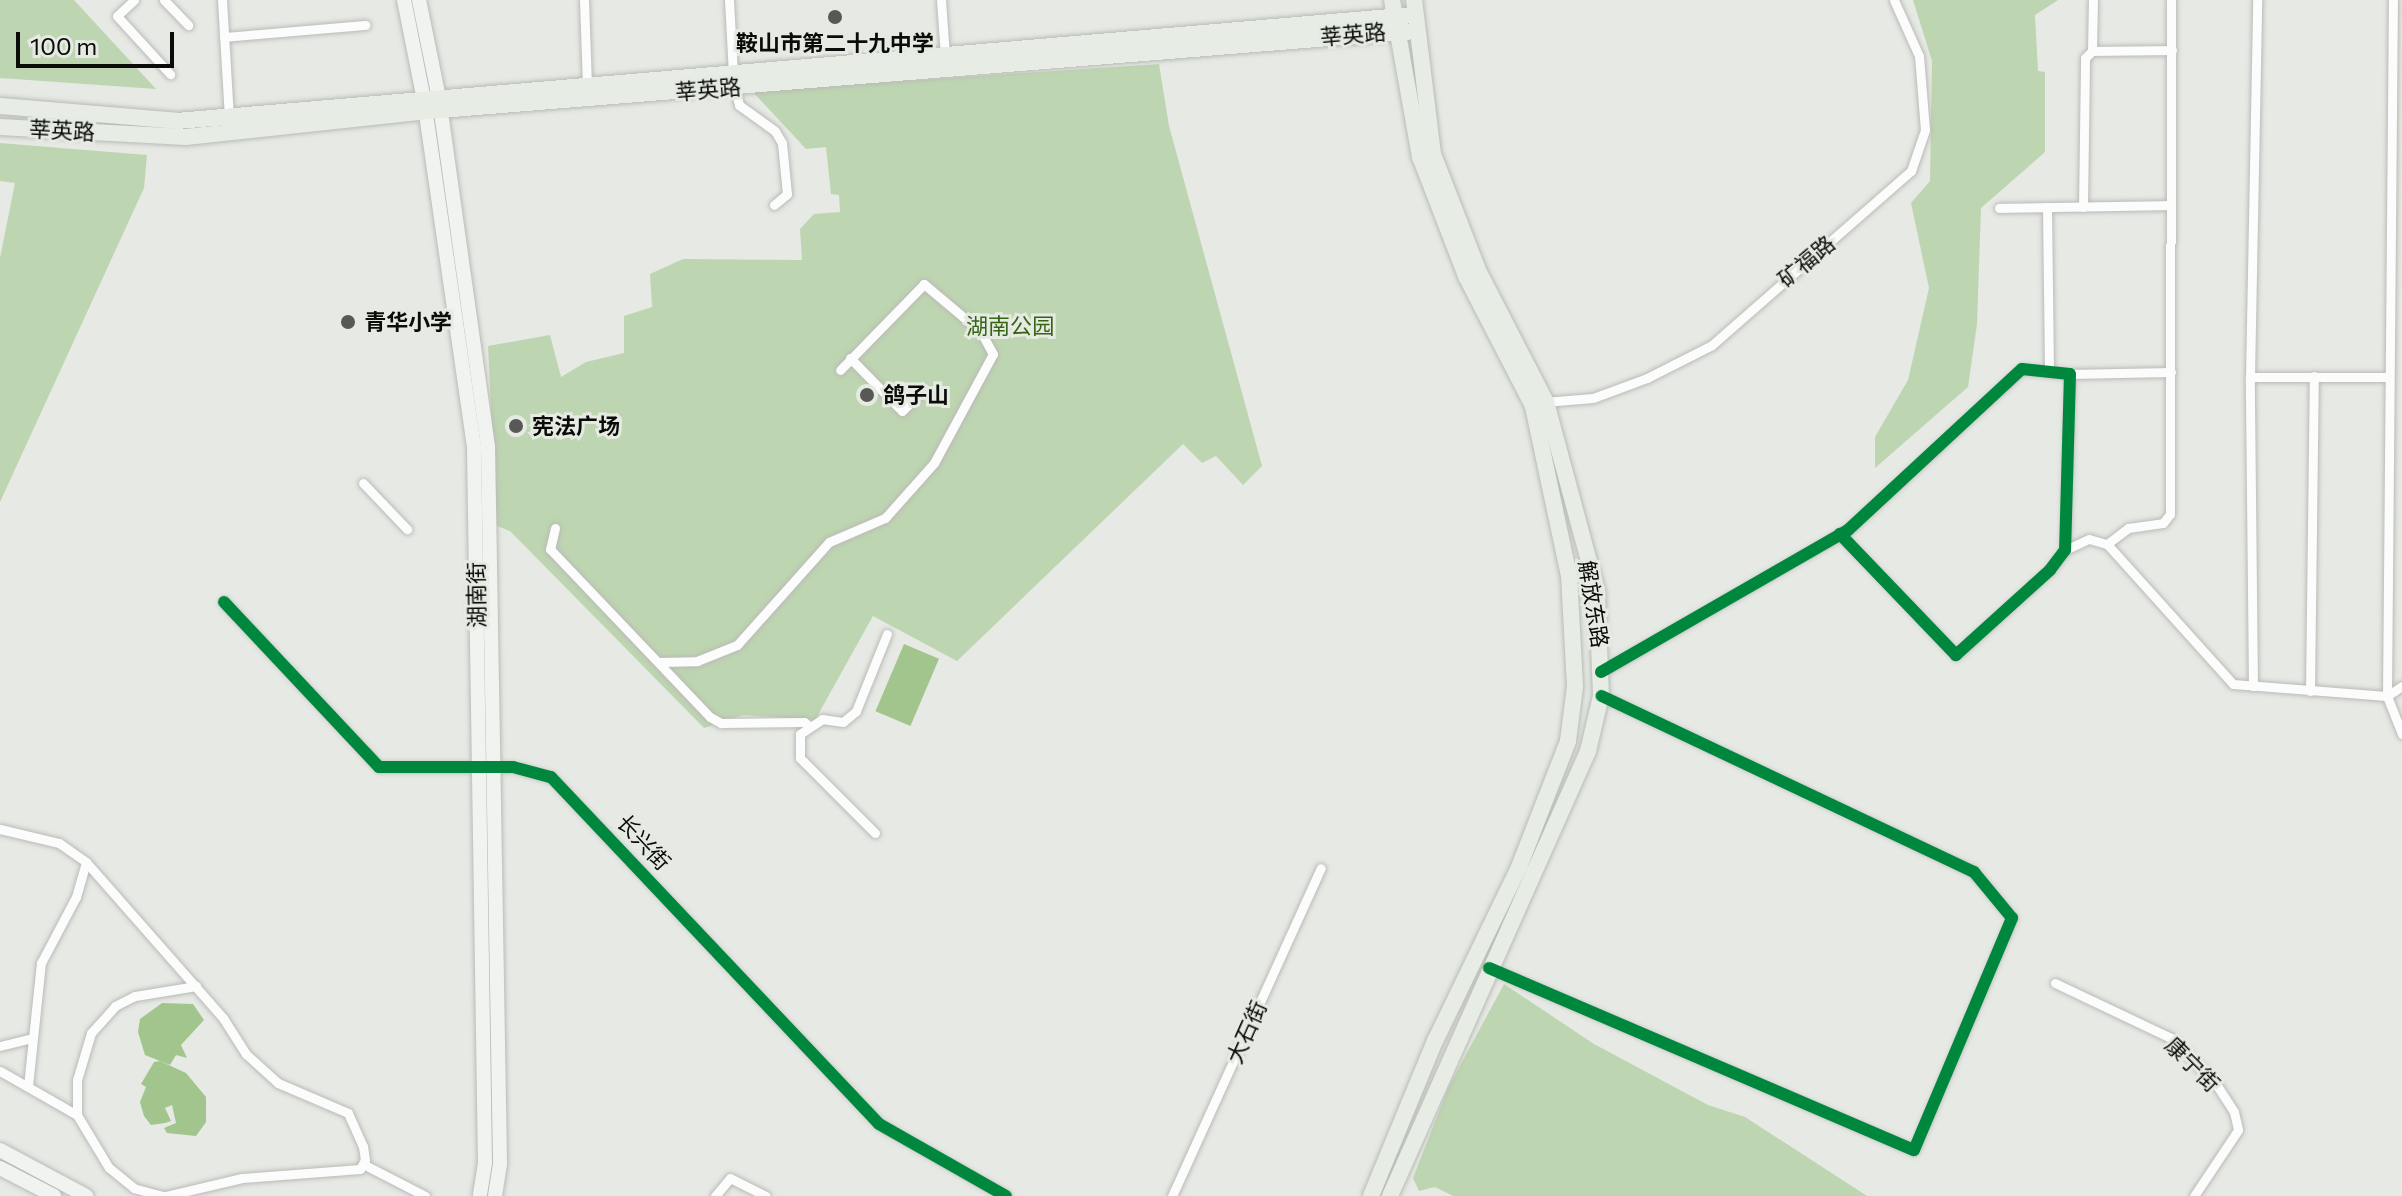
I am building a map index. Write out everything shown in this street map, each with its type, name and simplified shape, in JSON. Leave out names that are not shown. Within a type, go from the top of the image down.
[{"type":"main road","name":"湖南街","points":[[404,0],[432,105]]},
{"type":"main road","name":"湖南街","points":[[419,0],[474,447],[500,1164],[495,1196]]},
{"type":"main road","name":"莘英路","points":[[0,106],[177,121],[432,105],[734,80],[1393,15]]},
{"type":"main road","name":"解放东路","points":[[1375,1195],[1435,1041],[1519,867],[1568,741],[1575,686],[1569,576],[1540,404],[1466,276],[1420,157],[1393,15]]},
{"type":"main road","name":"莘英路","points":[[0,127],[186,137],[587,86],[734,80],[946,57],[1414,15]]},
{"type":"main road","name":"解放东路","points":[[1390,1196],[1588,751],[1601,696],[1597,591],[1540,404],[1478,270],[1433,154],[1414,15]]},
{"type":"main road","name":"湖南街","points":[[480,1196],[485,1163],[486,768]]},
{"type":"main road","points":[[0,1150],[86,1196]]},
{"type":"main road","points":[[0,1168],[54,1196]]},
{"type":"street","points":[[134,0],[117,16],[170,74]]},
{"type":"street","points":[[164,0],[188,25]]},
{"type":"street","points":[[222,0],[229,117]]},
{"type":"street","points":[[584,0],[587,86]]},
{"type":"street","points":[[729,0],[734,80],[739,105],[775,131],[782,143],[787,194],[774,205]]},
{"type":"street","points":[[941,0],[946,57]]},
{"type":"street","name":"矿福路","points":[[1540,404],[1593,398],[1647,378],[1712,345],[1911,171],[1925,130],[1919,56],[1894,0]]},
{"type":"street","points":[[2083,207],[2085,58],[2092,51],[2093,0]]},
{"type":"street","points":[[2107,544],[2128,528],[2163,523],[2170,514],[2171,0]]},
{"type":"street","points":[[2253,686],[2250,377],[2257,0]]},
{"type":"street","points":[[2393,0],[2387,696],[2398,713],[2402,734]]},
{"type":"street","points":[[224,37],[365,25]]},
{"type":"street","points":[[2092,51],[2172,50]]},
{"type":"street","points":[[1999,208],[2171,205]]},
{"type":"street","points":[[2047,207],[2049,372]]},
{"type":"street","points":[[658,662],[697,661],[737,645],[829,542],[885,518],[934,463],[993,354],[981,332],[924,284],[840,370]]},
{"type":"street","points":[[850,358],[902,411],[918,395]]},
{"type":"street","points":[[1601,672],[1840,534],[2022,369],[2070,374],[2171,372]]},
{"type":"street","points":[[2065,550],[2070,374]]},
{"type":"street","points":[[2310,691],[2314,376]]},
{"type":"street","points":[[2250,377],[2389,377]]},
{"type":"street","points":[[363,483],[407,529]]},
{"type":"street","points":[[555,528],[550,549],[721,723],[804,722],[809,726]]},
{"type":"street","points":[[1840,534],[1956,655],[2050,570],[2065,550],[2089,539],[2107,544],[2233,684],[2387,696],[2402,686]]},
{"type":"street","name":"长兴街","points":[[224,602],[379,767],[532,769],[574,795],[879,1124],[1006,1196]]},
{"type":"street","points":[[875,833],[800,758],[800,734],[822,719],[843,722],[856,711],[887,634]]},
{"type":"street","points":[[1489,968],[1914,1150],[2006,933],[2012,918],[1974,872],[1601,696]]},
{"type":"street","points":[[0,829],[59,843],[86,862],[196,986],[246,1054],[278,1083],[348,1113],[363,1146],[363,1164]]},
{"type":"street","points":[[28,1086],[29,1039],[39,1013],[41,963],[76,897],[86,862]]},
{"type":"street","name":"大石街","points":[[1172,1196],[1321,868]]},
{"type":"street","name":"康宁街","points":[[2055,983],[2171,1038],[2228,1102],[2238,1130],[2194,1196]]},
{"type":"street","points":[[77,1115],[82,1056],[102,1017],[135,996],[196,986]]},
{"type":"street","points":[[0,1046],[29,1039]]},
{"type":"street","points":[[0,1071],[77,1115],[109,1168],[134,1188],[164,1196],[242,1178],[322,1176],[363,1164],[425,1196]]},
{"type":"street","points":[[715,1196],[730,1178],[766,1196]]},
{"type":"green space","points":[[0,0],[74,0],[156,89],[0,78]]},
{"type":"green space","points":[[1913,0],[2058,0],[2035,15],[2038,71],[2045,72],[2045,152],[1981,208],[1977,324],[1968,387],[1875,468],[1875,437],[1908,380],[1929,288],[1911,203],[1930,181],[1932,61]]},
{"type":"green space","name":"湖南公园","points":[[1159,64],[1169,126],[1262,466],[1243,485],[1216,456],[1202,463],[1183,444],[957,661],[873,616],[815,720],[743,715],[704,728],[510,531],[497,526],[488,346],[550,335],[561,377],[586,362],[624,353],[624,316],[652,307],[650,274],[683,259],[802,260],[800,229],[814,214],[840,212],[839,195],[831,194],[826,147],[806,149],[752,91]]},
{"type":"green space","points":[[0,143],[147,155],[144,188],[0,502],[0,258],[15,183],[0,181]]},
{"type":"green space","points":[[1504,984],[1594,1044],[1708,1105],[1745,1117],[1867,1196],[1453,1196],[1435,1187],[1419,1191],[1413,1178],[1449,1086]]},
{"type":"shaded area","points":[[904,644],[939,659],[910,726],[875,711]]},
{"type":"shaded area","points":[[162,1003],[193,1004],[204,1020],[181,1045],[187,1058],[176,1055],[170,1065],[145,1055],[138,1032],[140,1019]]},
{"type":"shaded area","points":[[160,1061],[186,1073],[206,1097],[206,1122],[196,1136],[167,1133],[164,1128],[176,1123],[172,1105],[165,1108],[171,1121],[151,1125],[144,1116],[140,1102],[146,1087],[141,1084],[154,1062]]},
{"type":"cycle path","points":[[1601,672],[1848,530],[2022,369],[2070,374],[2065,550],[2050,570],[1956,655],[1840,534]]},
{"type":"cycle path","points":[[224,602],[379,767],[513,767],[551,777],[879,1124],[1006,1196]]},
{"type":"cycle path","points":[[1489,968],[1914,1150],[2012,918],[1974,872],[1601,696]]},
{"type":"place","name":"鞍山市第二十九中学","points":[[835,17]]},
{"type":"place","name":"青华小学","points":[[348,322]]},
{"type":"place","name":"鸽子山","points":[[867,395]]},
{"type":"place","name":"宪法广场","points":[[516,426]]}]
